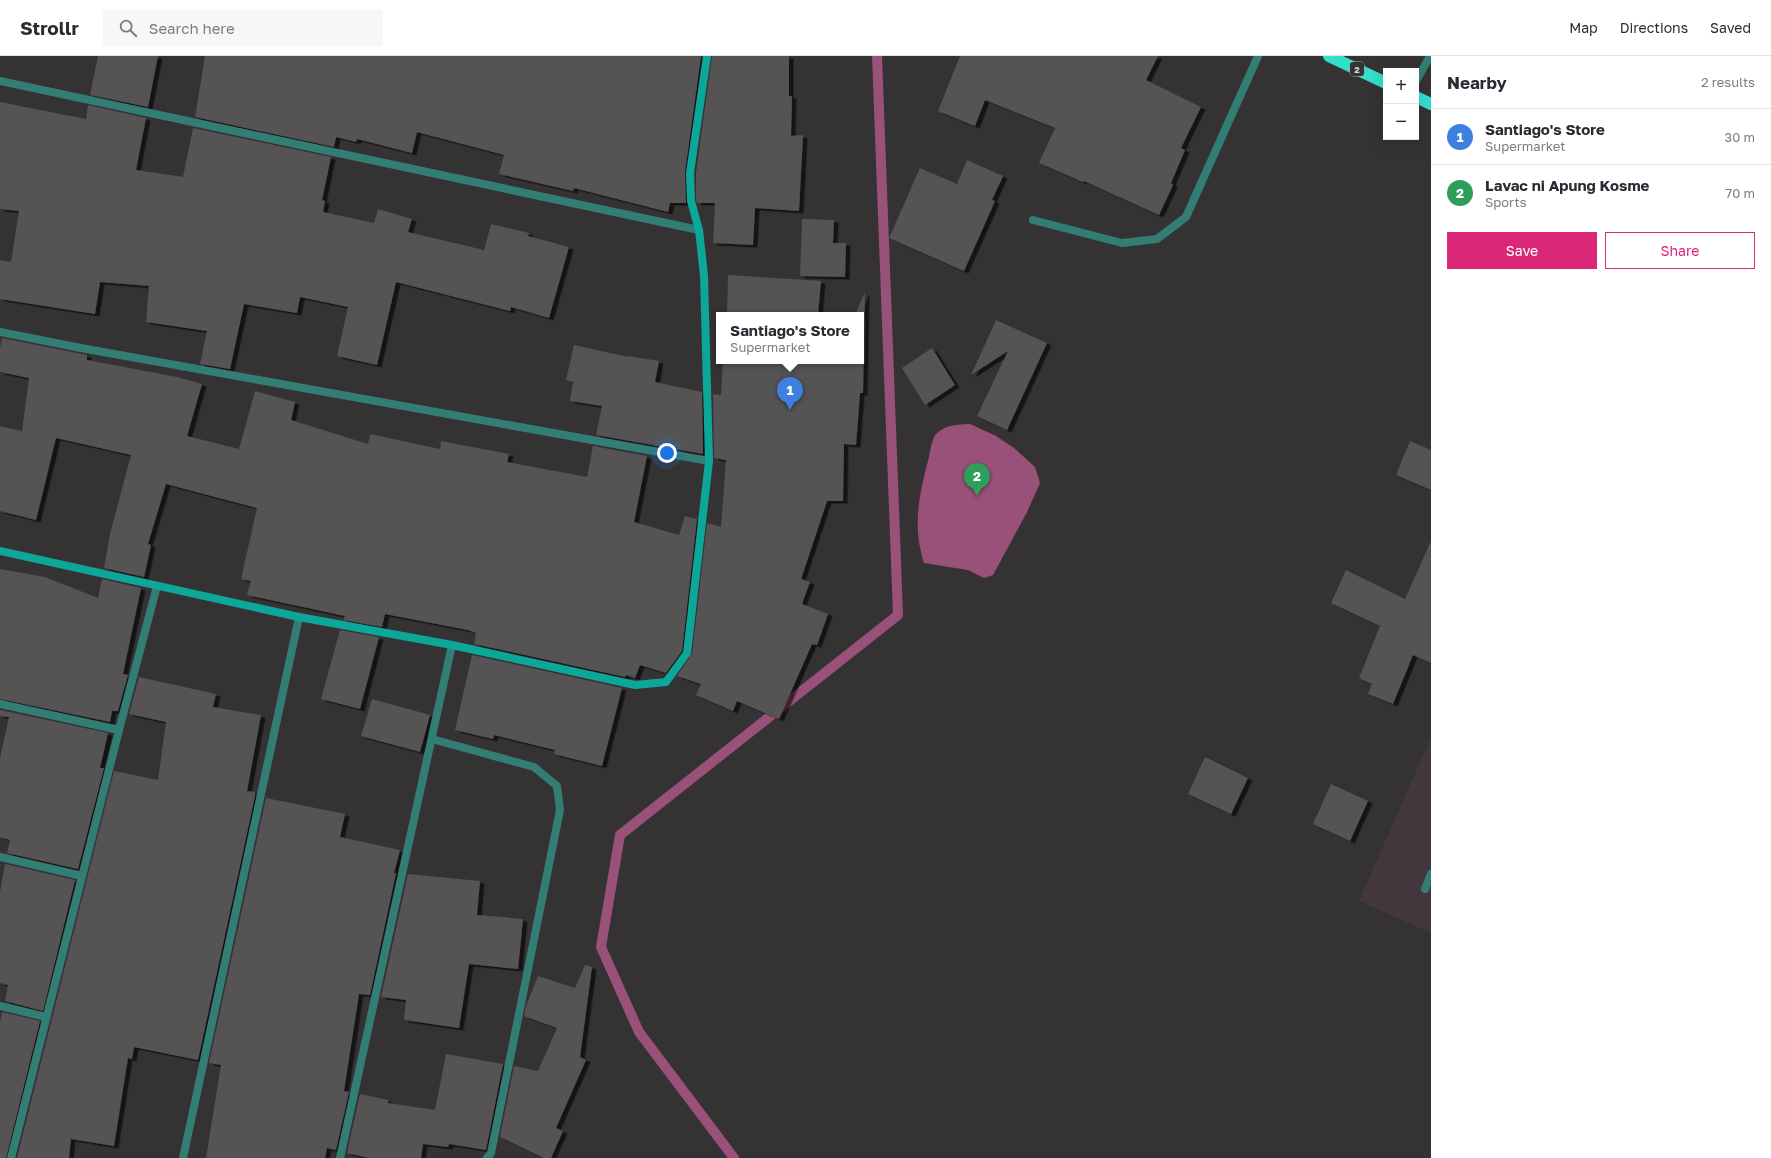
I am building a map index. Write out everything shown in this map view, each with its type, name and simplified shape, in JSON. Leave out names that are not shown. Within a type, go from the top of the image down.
[{"type":"highway","name":"2","points":[[1329,56],[1383,82]]},
{"type":"highway","points":[[1419,98],[1431,104]]},
{"type":"street","points":[[0,551],[299,617],[452,645],[635,685],[666,682],[687,653],[709,461],[704,276],[698,230],[691,201],[690,173],[707,56]]},
{"type":"street","points":[[1033,220],[1122,243],[1157,239],[1186,216],[1258,56]]},
{"type":"street","points":[[1419,76],[1430,56]]},
{"type":"street","points":[[0,81],[698,230]]},
{"type":"street","points":[[0,332],[81,348],[709,461]]},
{"type":"street","points":[[11,1158],[119,730],[157,586]]},
{"type":"street","points":[[183,1158],[299,617]]},
{"type":"street","points":[[340,1158],[452,645]]},
{"type":"street","points":[[0,704],[119,730]]},
{"type":"street","points":[[432,739],[534,767],[557,786],[560,810],[491,1153],[488,1158]]},
{"type":"street","points":[[0,857],[82,876]]},
{"type":"street","points":[[1425,889],[1431,874]]},
{"type":"street","points":[[0,1006],[46,1017]]},
{"type":"shaded area","points":[[970,424],[996,436],[1014,448],[1035,467],[1040,483],[1027,512],[993,575],[984,578],[968,570],[924,563],[918,536],[918,510],[922,485],[931,445],[935,436],[944,428]]},
{"type":"shaded area","points":[[1431,737],[1431,933],[1359,901]]},
{"type":"building","points":[[98,56],[158,56],[148,107],[90,95]]},
{"type":"building","points":[[205,56],[701,56],[685,172],[686,203],[670,203],[668,212],[574,188],[573,191],[499,174],[504,155],[417,132],[412,153],[357,139],[356,142],[336,137],[334,147],[195,117]]},
{"type":"building","points":[[712,56],[789,56],[789,96],[792,96],[791,136],[803,135],[799,211],[755,208],[753,245],[713,243],[715,203],[697,203],[696,200],[696,173]]},
{"type":"building","points":[[960,56],[1158,56],[1146,80],[1201,107],[1181,148],[1185,150],[1171,183],[1173,185],[1159,215],[1084,181],[1083,182],[1039,163],[1055,128],[985,100],[975,126],[938,111]]},
{"type":"building","points":[[0,102],[86,119],[88,105],[146,118],[136,170],[183,177],[193,128],[331,157],[322,200],[325,201],[323,212],[374,223],[378,209],[412,219],[408,232],[484,250],[491,224],[529,233],[528,236],[569,247],[549,318],[511,307],[510,311],[396,282],[377,365],[337,356],[348,307],[300,297],[297,313],[244,304],[230,369],[200,364],[207,331],[146,322],[149,286],[100,282],[95,314],[0,299],[0,260],[11,262],[19,211],[0,209]]},
{"type":"building","points":[[967,160],[1003,176],[992,200],[995,201],[964,271],[889,238],[920,168],[957,184]]},
{"type":"building","points":[[802,219],[834,220],[833,243],[846,243],[845,277],[800,276]]},
{"type":"building","points":[[728,275],[821,281],[818,312],[727,312]]},
{"type":"building","points":[[865,292],[864,342],[864,312],[856,312]]},
{"type":"building","points":[[996,320],[1047,343],[1007,430],[977,416],[1008,351],[971,375]]},
{"type":"building","points":[[2,338],[87,355],[87,360],[177,377],[202,384],[187,436],[239,449],[255,391],[295,402],[291,420],[368,444],[370,434],[440,449],[441,441],[509,454],[507,462],[587,477],[593,446],[647,456],[634,522],[679,535],[685,516],[697,519],[682,651],[666,673],[640,665],[635,678],[626,675],[625,677],[474,644],[476,633],[468,630],[385,614],[382,627],[343,620],[345,616],[247,595],[251,581],[241,579],[257,508],[166,484],[148,544],[151,545],[144,577],[104,568],[110,534],[131,455],[56,438],[36,520],[0,511],[0,426],[22,431],[29,378],[0,372],[0,348]]},
{"type":"building","points":[[574,345],[628,357],[659,361],[655,382],[702,392],[703,454],[596,435],[602,406],[570,401],[573,382],[566,380]]},
{"type":"building","points":[[932,348],[955,385],[925,405],[902,368]]},
{"type":"building","points":[[723,364],[864,364],[863,393],[860,393],[856,445],[844,444],[843,501],[827,501],[801,579],[810,582],[802,604],[828,614],[817,645],[812,644],[779,719],[737,701],[733,711],[696,695],[701,684],[677,676],[692,654],[707,523],[721,527],[726,460],[714,458],[713,394],[721,395]]},
{"type":"building","points":[[1410,441],[1431,450],[1431,490],[1396,475]]},
{"type":"building","points":[[1431,541],[1431,663],[1413,655],[1393,704],[1368,694],[1372,684],[1359,678],[1380,626],[1331,603],[1346,570],[1405,599]]},
{"type":"building","points":[[0,569],[45,577],[98,598],[102,579],[141,588],[123,674],[128,675],[118,711],[112,711],[110,722],[0,699]]},
{"type":"building","points":[[340,630],[379,637],[360,709],[321,699]]},
{"type":"building","points":[[472,655],[622,688],[602,766],[554,754],[555,750],[494,735],[493,739],[455,730]]},
{"type":"building","points":[[139,677],[216,694],[213,707],[261,715],[247,791],[255,792],[255,796],[198,1060],[134,1047],[132,1059],[128,1058],[114,1146],[71,1139],[69,1158],[17,1158],[114,771],[158,780],[166,722],[129,714]]},
{"type":"building","points":[[372,699],[430,715],[420,752],[361,736]]},
{"type":"building","points":[[0,710],[108,733],[100,768],[104,768],[78,869],[7,853],[10,840],[0,837],[0,758],[9,717],[0,716]]},
{"type":"building","points":[[1205,757],[1248,778],[1231,814],[1188,794]]},
{"type":"building","points":[[1331,784],[1368,801],[1350,841],[1313,824]]},
{"type":"building","points":[[266,798],[345,814],[340,837],[400,850],[394,873],[396,873],[370,995],[359,994],[344,1091],[349,1092],[336,1150],[327,1148],[325,1158],[206,1158],[221,1065],[209,1063]]},
{"type":"building","points":[[5,864],[75,880],[43,1011],[5,1001],[8,985],[0,983],[0,892]]},
{"type":"building","points":[[408,874],[480,881],[477,915],[523,919],[518,969],[469,964],[459,1028],[404,1020],[406,1000],[381,997]]},
{"type":"building","points":[[585,965],[592,967],[580,1057],[586,1060],[556,1128],[563,1131],[551,1158],[544,1158],[500,1137],[514,1066],[538,1071],[557,1028],[524,1016],[526,1006],[538,976],[575,988]]},
{"type":"building","points":[[2,1012],[40,1021],[6,1158],[0,1158],[0,1022]]},
{"type":"building","points":[[446,1054],[503,1064],[486,1150],[449,1144],[448,1147],[423,1144],[421,1158],[369,1158],[347,1153],[360,1094],[388,1100],[388,1103],[435,1110]]},
{"type":"waterway","points":[[734,1158],[639,1032],[601,947],[620,835],[898,615],[877,56]]},
{"type":"place","name":"Santiago's Store","points":[[790,410]]},
{"type":"place","name":"Lavac ni Apung Kosme","points":[[977,496]]}]
